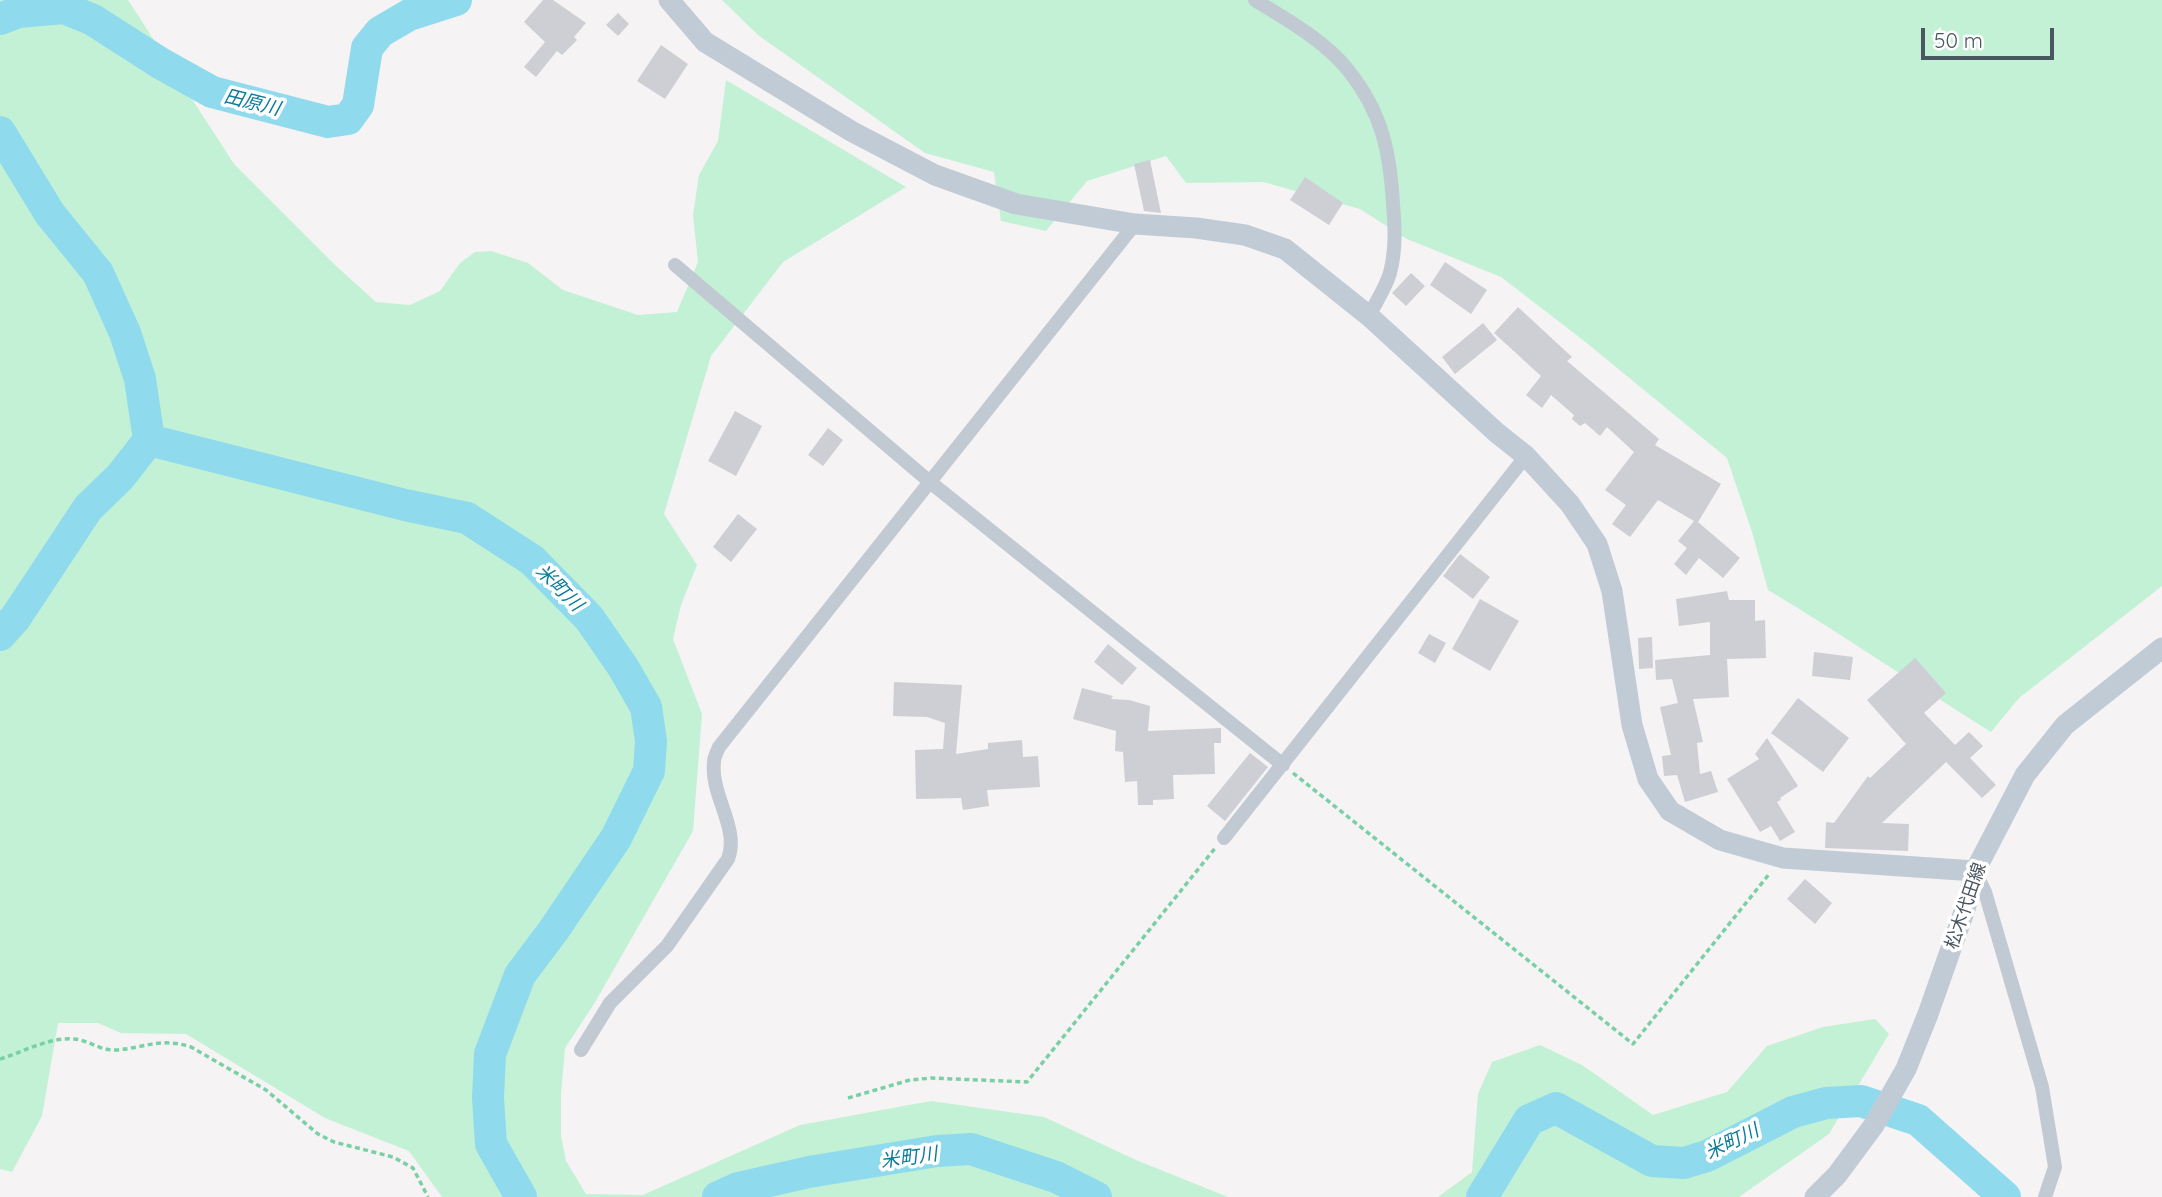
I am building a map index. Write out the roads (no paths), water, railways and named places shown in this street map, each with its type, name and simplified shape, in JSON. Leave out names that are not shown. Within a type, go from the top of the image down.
[{"type":"street","points":[[669,0],[705,42],[851,131],[935,175],[1016,204],[1135,224],[1245,235],[1285,249],[1369,316],[1497,433],[1526,456],[1570,504],[1597,544],[1612,591],[1632,725],[1648,779],[1670,811],[1720,840],[1783,858],[1975,871],[1986,892],[2042,1087],[2055,1167],[2045,1197]]},
{"type":"street","points":[[1255,0],[1310,34],[1347,68],[1371,103],[1384,134],[1391,167],[1395,236],[1390,275],[1369,316]]},
{"type":"street","points":[[581,1050],[610,1003],[667,946],[729,859],[731,839],[714,774],[714,761],[719,747],[1135,224]]},
{"type":"street","points":[[675,265],[930,482],[1283,765]]},
{"type":"street","points":[[1224,838],[1526,456]]},
{"type":"street","name":"松木代田線","points":[[1815,1197],[1837,1175],[1874,1125],[1906,1069],[1965,909],[1975,871],[2025,775],[2065,725],[2162,648]]},
{"type":"waterway","name":"田原川","points":[[0,19],[18,12],[64,8],[93,20],[160,63],[212,92],[328,122],[348,119],[358,105],[367,48],[380,32],[409,15],[456,0]]},
{"type":"waterway","name":"田原川","points":[[0,132],[50,214],[98,273],[125,333],[140,379],[149,440]]},
{"type":"waterway","name":"米町川","points":[[149,440],[405,505],[467,518],[532,560],[589,618],[623,667],[646,707],[651,741],[649,771],[616,838],[520,975],[490,1054],[488,1098],[491,1144],[521,1197]]},
{"type":"waterway","name":"米町川","points":[[0,635],[16,617],[88,508],[120,477],[149,440]]},
{"type":"waterway","name":"米町川","points":[[1482,1197],[1529,1120],[1556,1108],[1652,1161],[1684,1163],[1707,1156],[1793,1112],[1826,1103],[1861,1101],[1918,1120],[2005,1197]]},
{"type":"waterway","name":"米町川","points":[[718,1197],[738,1188],[809,1172],[937,1151],[971,1149],[1056,1177],[1096,1197]]}]
